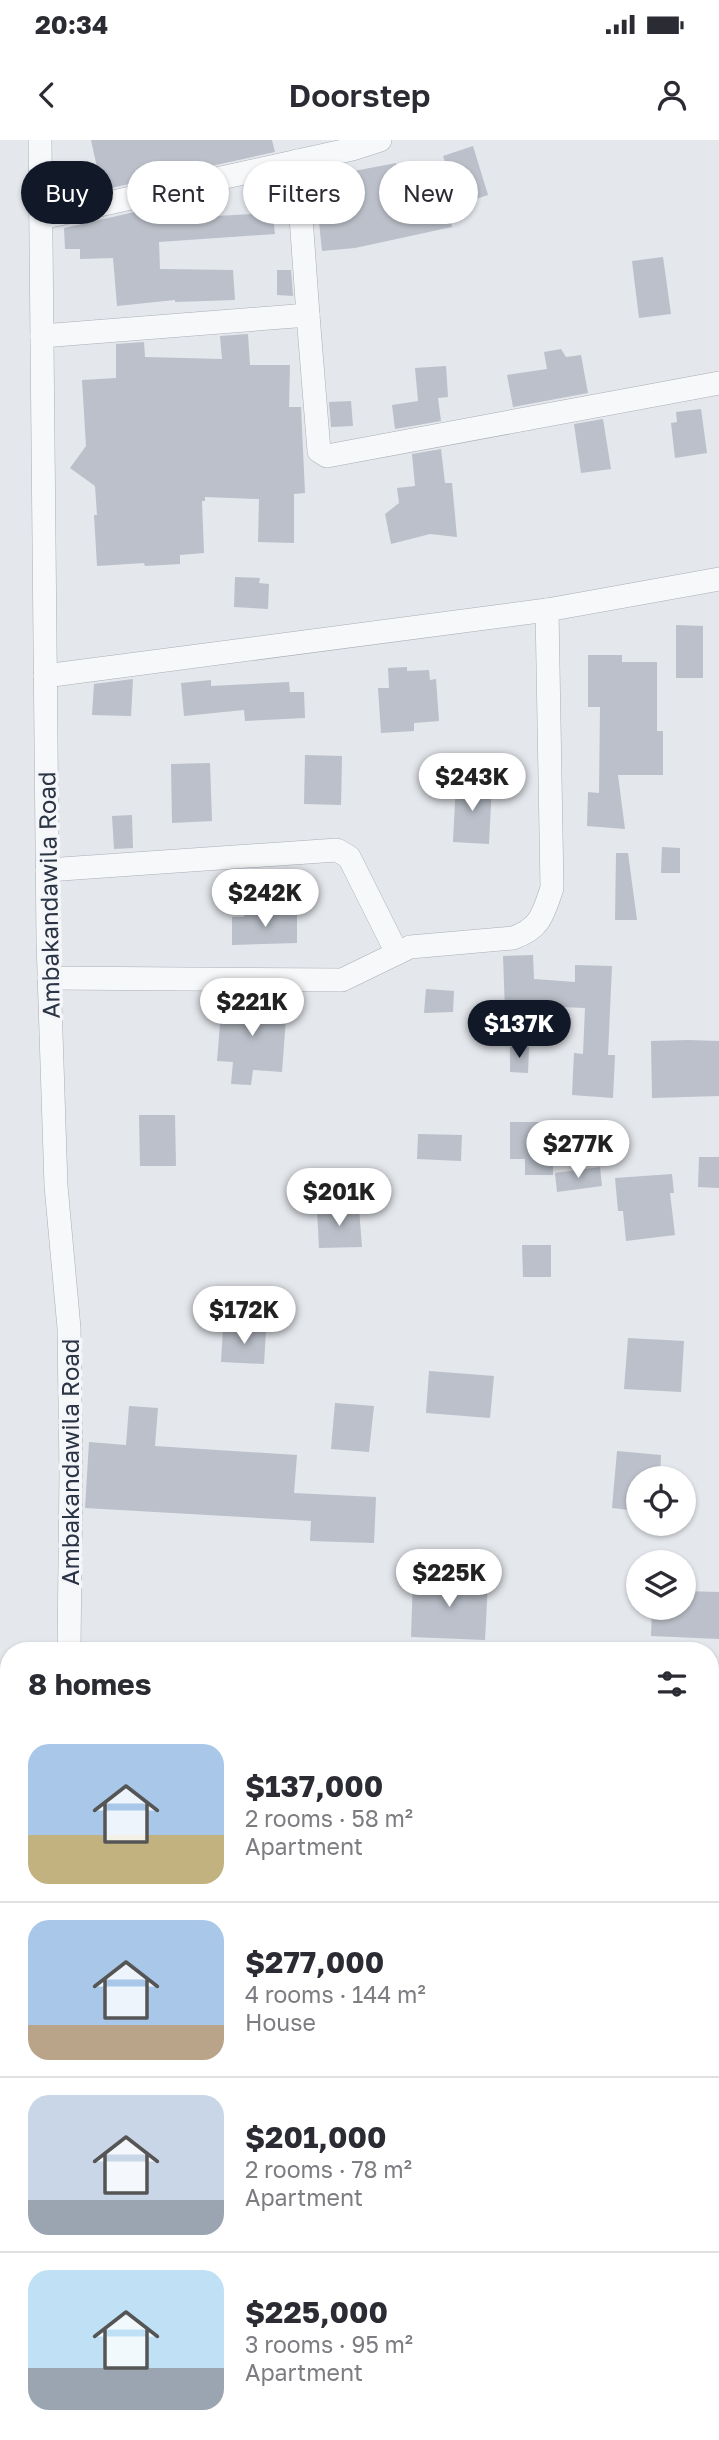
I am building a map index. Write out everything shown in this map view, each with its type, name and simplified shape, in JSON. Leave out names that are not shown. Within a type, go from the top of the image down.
[{"type":"street","name":"Ambakandawila Road","points":[[40,140],[40,161]]},
{"type":"street","points":[[298,161],[380,140]]},
{"type":"street","points":[[113,202],[243,173]]},
{"type":"street","name":"Ambakandawila Road","points":[[41,224],[49,978],[56,1186],[69,1328],[69,1642]]},
{"type":"street","points":[[302,224],[319,452],[327,456],[719,383]]},
{"type":"street","points":[[42,336],[308,315]]},
{"type":"street","points":[[45,676],[547,610],[719,579]]},
{"type":"street","points":[[49,978],[342,980],[410,947],[513,938],[529,933],[541,918],[552,888],[547,610]]},
{"type":"street","points":[[47,870],[337,850],[349,857],[397,953]]},
{"type":"building","points":[[91,140],[272,140],[275,152],[229,162],[127,161],[127,185],[113,188],[113,161],[96,161]]},
{"type":"building","points":[[473,146],[478,161],[445,161],[443,156]]},
{"type":"building","points":[[478,162],[488,195],[478,198]]},
{"type":"building","points":[[379,166],[379,224],[451,224],[452,227],[355,248],[322,251],[319,224],[365,224],[365,169]]},
{"type":"building","points":[[127,214],[127,224],[229,224],[229,215],[243,215],[243,224],[274,224],[275,234],[159,242],[160,269],[233,270],[235,300],[175,300],[117,306],[113,258],[80,259],[80,249],[65,249],[64,228],[82,224],[113,224],[113,217]]},
{"type":"building","points":[[663,257],[671,314],[639,318],[632,261]]},
{"type":"building","points":[[277,270],[291,270],[293,296],[277,295]]},
{"type":"building","points":[[248,334],[250,365],[290,365],[289,407],[301,407],[305,493],[294,494],[294,543],[258,542],[259,499],[205,497],[205,501],[202,501],[204,553],[180,555],[180,564],[97,566],[95,486],[70,468],[86,446],[82,380],[116,378],[116,344],[144,342],[145,357],[222,359],[220,336]]},
{"type":"building","points":[[561,349],[566,357],[581,355],[588,393],[513,407],[507,375],[547,369],[544,352]]},
{"type":"building","points":[[446,366],[448,397],[438,398],[441,421],[395,429],[392,405],[418,401],[415,368]]},
{"type":"building","points":[[351,401],[353,426],[331,427],[329,402]]},
{"type":"building","points":[[701,409],[707,453],[675,458],[671,423],[677,422],[676,412]]},
{"type":"building","points":[[603,419],[611,469],[581,473],[574,424]]},
{"type":"building","points":[[441,449],[445,483],[452,483],[457,537],[430,534],[391,544],[385,514],[399,503],[397,488],[415,486],[412,454]]},
{"type":"building","points":[[235,577],[260,578],[259,583],[269,584],[268,609],[234,607]]},
{"type":"building","points":[[676,625],[703,626],[703,678],[676,678]]},
{"type":"building","points":[[588,655],[622,655],[622,662],[657,662],[657,731],[663,731],[663,775],[618,775],[625,829],[587,826],[588,792],[599,793],[600,707],[588,707]]},
{"type":"building","points":[[407,667],[407,671],[429,670],[430,680],[436,679],[439,721],[414,723],[414,731],[381,733],[378,688],[389,688],[388,668]]},
{"type":"building","points":[[133,679],[131,716],[92,715],[94,684]]},
{"type":"building","points":[[211,680],[211,686],[289,682],[290,692],[304,692],[305,718],[245,721],[244,710],[184,716],[181,683]]},
{"type":"building","points":[[305,755],[342,756],[341,805],[304,804]]},
{"type":"building","points":[[210,763],[212,821],[172,823],[171,764]]},
{"type":"building","points":[[456,782],[492,784],[489,844],[453,842]]},
{"type":"building","points":[[132,815],[133,848],[114,849],[112,816]]},
{"type":"building","points":[[662,847],[680,848],[680,873],[661,873]]},
{"type":"building","points":[[616,853],[628,853],[637,920],[615,920]]},
{"type":"building","points":[[244,914],[297,914],[297,943],[232,945],[232,917],[244,917]]},
{"type":"building","points":[[533,955],[534,979],[575,982],[575,965],[612,966],[608,1055],[615,1055],[613,1098],[572,1095],[574,1053],[583,1054],[585,1008],[535,1006],[535,1010],[505,1011],[503,956]]},
{"type":"building","points":[[426,989],[454,991],[453,1012],[424,1013]]},
{"type":"building","points":[[222,1000],[287,1005],[282,1072],[253,1070],[251,1085],[231,1084],[233,1062],[217,1061]]},
{"type":"building","points":[[651,1041],[719,1041],[719,1096],[652,1098]]},
{"type":"building","points":[[510,1047],[529,1047],[528,1073],[510,1072]]},
{"type":"building","points":[[139,1115],[175,1115],[176,1166],[140,1166]]},
{"type":"building","points":[[510,1122],[553,1122],[553,1175],[525,1175],[525,1159],[510,1159]]},
{"type":"building","points":[[418,1134],[462,1135],[461,1161],[417,1159]]},
{"type":"building","points":[[699,1157],[719,1157],[719,1188],[698,1187]]},
{"type":"building","points":[[600,1167],[602,1186],[557,1192],[555,1173]]},
{"type":"building","points":[[672,1174],[674,1193],[670,1193],[675,1235],[626,1241],[623,1211],[618,1211],[615,1178]]},
{"type":"building","points":[[359,1208],[362,1247],[319,1248],[317,1210]]},
{"type":"building","points":[[522,1245],[551,1245],[551,1277],[523,1277]]},
{"type":"building","points":[[223,1328],[266,1330],[264,1364],[221,1362]]},
{"type":"building","points":[[628,1338],[684,1341],[681,1392],[624,1389]]},
{"type":"building","points":[[429,1371],[494,1376],[490,1418],[426,1413]]},
{"type":"building","points":[[335,1403],[374,1406],[369,1452],[331,1449]]},
{"type":"building","points":[[129,1406],[158,1408],[155,1446],[297,1455],[294,1493],[376,1497],[374,1543],[310,1541],[311,1521],[85,1508],[89,1442],[126,1445]]},
{"type":"building","points":[[617,1451],[661,1455],[661,1466],[626,1466],[626,1510],[612,1508]]},
{"type":"building","points":[[413,1579],[488,1582],[485,1640],[411,1637]]},
{"type":"building","points":[[696,1591],[719,1592],[719,1639],[651,1636],[652,1620],[696,1620]]}]
